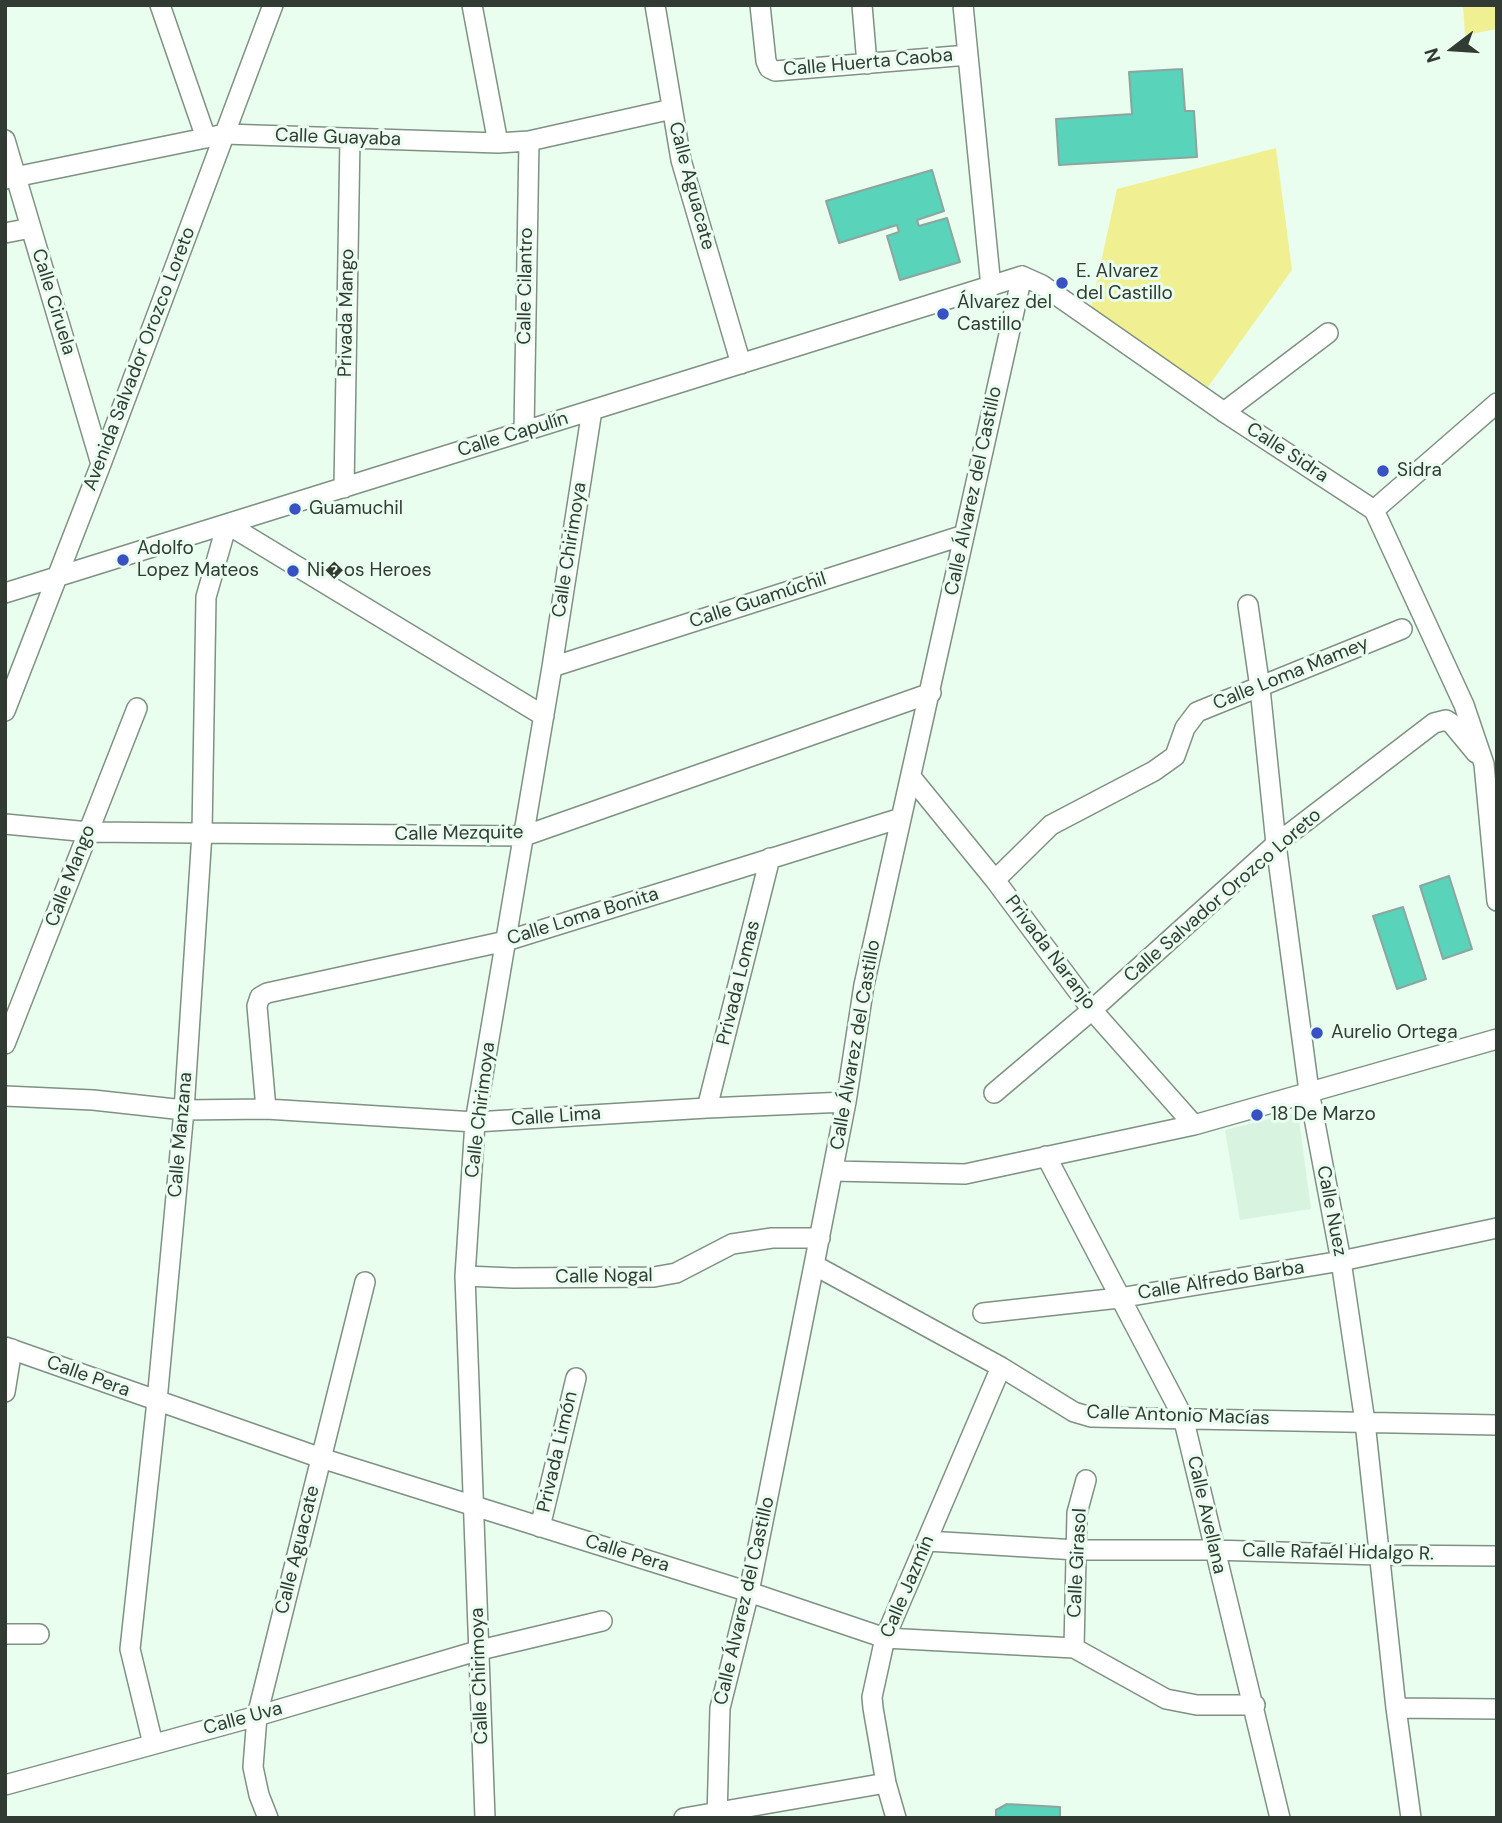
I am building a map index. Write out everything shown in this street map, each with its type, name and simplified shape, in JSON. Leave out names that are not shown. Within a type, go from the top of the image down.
[{"type":"street","points":[[160,5],[215,136]]},
{"type":"street","name":"Avenida Salvador Orozco Loreto","points":[[5,711],[101,464],[215,136],[273,5]]},
{"type":"street","points":[[472,5],[498,143]]},
{"type":"street","name":"Calle Aguacate","points":[[654,5],[681,160],[741,364]]},
{"type":"street","name":"Calle Huerta Caoba","points":[[760,5],[764,52],[769,68],[783,71],[968,55]]},
{"type":"street","points":[[862,5],[867,64]]},
{"type":"street","points":[[963,5],[991,286]]},
{"type":"street","name":"Calle Guayaba","points":[[10,177],[215,136],[498,143],[529,141],[671,109]]},
{"type":"street","name":"Privada Mango","points":[[344,488],[350,138]]},
{"type":"street","name":"Calle Ciruela","points":[[5,140],[10,177],[31,228],[101,464]]},
{"type":"street","name":"Calle Cilantro","points":[[524,431],[529,141]]},
{"type":"street","points":[[5,233],[31,228]]},
{"type":"street","name":"Calle Capulín","points":[[5,593],[1022,276]]},
{"type":"street","name":"Calle Sidra","points":[[1022,276],[1042,285],[1224,412],[1374,510]]},
{"type":"street","name":"Calle Álvarez del Castillo","points":[[717,1815],[720,1708],[749,1592],[820,1238],[846,1102],[864,985],[1022,276]]},
{"type":"street","points":[[1224,412],[1328,334]]},
{"type":"street","points":[[1497,402],[1374,510],[1464,705],[1485,764],[1497,901]]},
{"type":"street","name":"Calle Chirimoya","points":[[485,1818],[465,1276],[475,1122],[544,716],[592,410]]},
{"type":"street","points":[[227,524],[544,716]]},
{"type":"street","name":"Calle Manzana","points":[[153,1744],[130,1649],[157,1401],[184,1110],[202,833],[206,597],[227,524]]},
{"type":"street","name":"Calle Guamúchil","points":[[552,667],[964,535]]},
{"type":"street","name":"Calle Nuez","points":[[1248,606],[1309,1091],[1341,1261],[1365,1422],[1396,1708],[1411,1818]]},
{"type":"street","name":"Calle Loma Mamey","points":[[995,880],[1051,825],[1154,771],[1175,756],[1185,728],[1196,712],[1402,629]]},
{"type":"street","name":"Calle Mezquite","points":[[5,824],[89,832],[524,836],[931,693]]},
{"type":"street","name":"Calle Mango","points":[[5,1044],[137,708]]},
{"type":"street","name":"Calle Salvador Orozco Loreto","points":[[994,1093],[1092,1010],[1276,844],[1440,721],[1446,720],[1452,724],[1485,764]]},
{"type":"street","name":"Privada Naranjo","points":[[911,777],[995,880],[1092,1010],[1194,1125]]},
{"type":"street","name":"Calle Loma Bonita","points":[[266,1109],[257,1006],[260,997],[280,990],[506,941],[901,818]]},
{"type":"street","name":"Privada Lomas","points":[[707,1108],[770,858]]},
{"type":"street","points":[[833,1171],[965,1174],[1194,1125],[1497,1039]]},
{"type":"street","name":"Calle Lima","points":[[5,1096],[93,1100],[184,1110],[266,1109],[475,1122],[846,1102]]},
{"type":"street","name":"Calle Avellana","points":[[1046,1156],[1183,1417],[1213,1550],[1255,1705],[1280,1818]]},
{"type":"street","name":"Calle Alfredo Barba","points":[[984,1313],[1119,1298],[1341,1261],[1497,1228]]},
{"type":"street","name":"Calle Nogal","points":[[465,1276],[654,1277],[676,1273],[732,1244],[772,1238],[820,1238]]},
{"type":"street","name":"Calle Antonio Macías","points":[[814,1265],[1001,1367],[1074,1412],[1091,1417],[1497,1425]]},
{"type":"street","name":"Calle Aguacate","points":[[268,1818],[259,1795],[253,1767],[257,1716],[365,1282]]},
{"type":"street","points":[[5,1392],[8,1348]]},
{"type":"street","name":"Calle Pera","points":[[8,1348],[321,1458],[749,1592],[885,1638],[1074,1648],[1166,1699],[1197,1704],[1255,1705]]},
{"type":"street","name":"Calle Jazmín","points":[[896,1818],[886,1783],[872,1697],[885,1638],[1001,1367]]},
{"type":"street","name":"Privada Limón","points":[[540,1527],[576,1378]]},
{"type":"street","name":"Calle Girasol","points":[[1074,1648],[1077,1513],[1086,1480]]},
{"type":"street","name":"Calle Rafaél Hidalgo R.","points":[[927,1541],[1077,1550],[1497,1556]]},
{"type":"street","name":"Calle Uva","points":[[5,1785],[257,1716],[480,1650],[602,1621]]},
{"type":"street","points":[[5,1634],[38,1634]]},
{"type":"street","points":[[1396,1708],[1497,1709]]},
{"type":"street","points":[[684,1818],[717,1815],[886,1783]]},
{"type":"shaded area","points":[[1463,5],[1497,5],[1497,29],[1465,35]]},
{"type":"shaded area","points":[[1276,148],[1292,270],[1208,387],[1091,308],[1117,189]]},
{"type":"shaded area","points":[[1298,1112],[1311,1209],[1240,1220],[1225,1130]]},
{"type":"building","points":[[1182,69],[1185,111],[1194,111],[1197,157],[1059,165],[1056,119],[1132,114],[1129,72]]},
{"type":"building","points":[[932,170],[944,211],[917,220],[919,226],[947,218],[960,262],[900,280],[887,236],[899,232],[897,225],[839,243],[826,201]]},
{"type":"building","points":[[1449,876],[1472,949],[1443,959],[1420,886]]},
{"type":"building","points":[[1403,907],[1426,979],[1397,989],[1373,916]]},
{"type":"building","points":[[1007,1804],[1060,1807],[1060,1818],[996,1818],[996,1810]]},
{"type":"place","name":"E. Alvarez del Castillo","points":[[1062,283]]},
{"type":"place","name":"Álvarez del Castillo","points":[[943,314]]},
{"type":"place","name":"Sidra","points":[[1383,471]]},
{"type":"place","name":"Guamuchil","points":[[295,509]]},
{"type":"place","name":"Adolfo Lopez Mateos","points":[[123,560]]},
{"type":"place","name":"Ni�os Heroes","points":[[293,571]]},
{"type":"place","name":"Aurelio Ortega","points":[[1317,1033]]},
{"type":"place","name":"18 De Marzo","points":[[1257,1115]]}]
